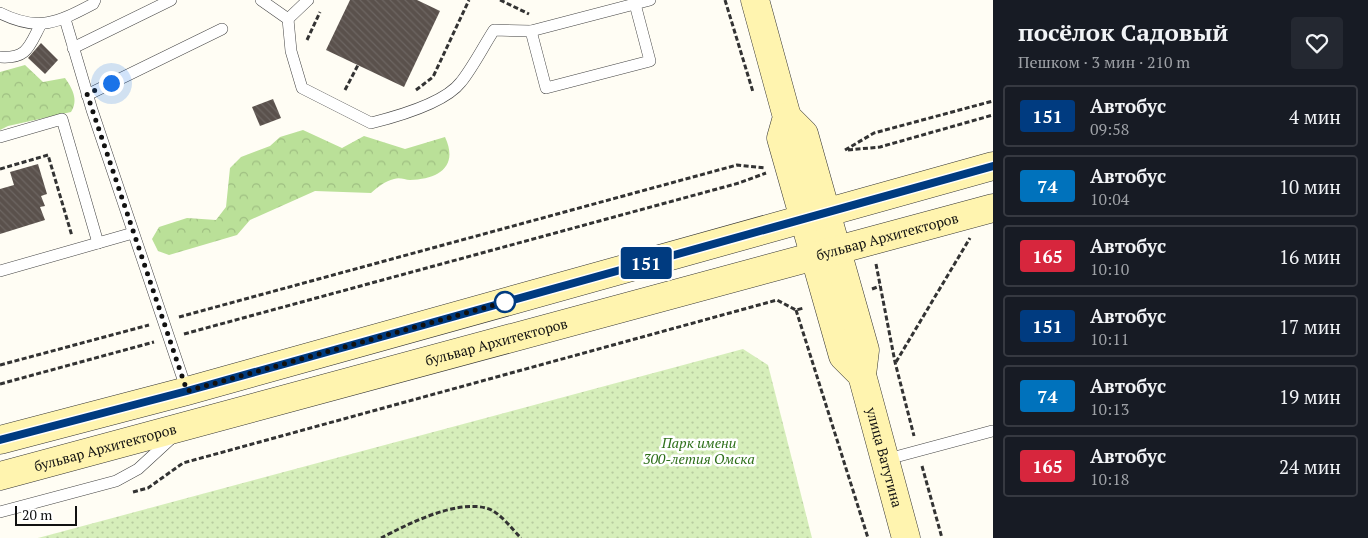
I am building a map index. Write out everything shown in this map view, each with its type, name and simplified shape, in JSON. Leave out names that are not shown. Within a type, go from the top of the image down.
[{"type":"main road","name":"улица Ватутина","points":[[755,0],[786,117],[804,134],[815,215],[826,253],[865,350],[862,376],[906,538]]},
{"type":"main road","points":[[0,440],[187,391],[993,166]]},
{"type":"main road","name":"бульвар Архитекторов","points":[[0,476],[993,208]]},
{"type":"lane","points":[[0,13],[18,22],[41,24],[65,19],[92,4],[95,0]]},
{"type":"lane","points":[[73,48],[171,0]]},
{"type":"lane","points":[[261,0],[288,19],[291,51],[302,88],[370,124],[401,116],[430,104],[460,84],[494,30],[531,31],[650,0]]},
{"type":"lane","points":[[288,19],[308,0]]},
{"type":"lane","points":[[531,31],[546,88],[650,61],[635,4]]},
{"type":"lane","points":[[65,19],[87,94],[187,391]]},
{"type":"lane","points":[[0,57],[15,58],[27,51],[41,24]]},
{"type":"lane","points":[[87,94],[222,29]]},
{"type":"lane","points":[[0,137],[62,119],[98,243]]},
{"type":"lane","points":[[0,271],[133,232]]},
{"type":"lane","points":[[0,512],[116,481],[138,468],[159,452],[183,426]]},
{"type":"lane","points":[[884,460],[992,430]]},
{"type":"path","points":[[408,93],[416,90],[433,76],[469,0]]},
{"type":"path","points":[[500,0],[530,14]]},
{"type":"path","points":[[725,0],[754,94]]},
{"type":"path","points":[[307,40],[322,8]]},
{"type":"path","points":[[345,90],[358,65]]},
{"type":"path","points":[[993,100],[874,133],[844,150],[880,147],[993,115]]},
{"type":"path","points":[[0,169],[48,155],[72,238],[63,240]]},
{"type":"path","points":[[0,366],[737,165],[767,170],[739,183],[0,384]]},
{"type":"path","points":[[875,258],[895,362],[974,232]]},
{"type":"path","points":[[148,488],[183,463],[777,300],[796,310],[868,538]]},
{"type":"path","points":[[381,538],[404,526],[462,506],[488,508],[521,538]]},
{"type":"green space","points":[[25,65],[43,82],[65,78],[74,94],[73,108],[71,112],[8,126],[0,130],[0,72]]},
{"type":"green space","points":[[303,130],[342,148],[364,136],[405,149],[445,137],[449,147],[449,156],[447,164],[443,169],[429,177],[410,180],[394,179],[379,186],[371,193],[315,191],[250,220],[237,235],[169,255],[158,251],[152,239],[159,227],[187,218],[216,220],[226,207],[230,168],[241,157],[270,146],[280,137]]},
{"type":"green space","name":"Парк имени 300-летия Омска","points":[[743,349],[768,365],[812,538],[38,538]]},
{"type":"building","points":[[350,0],[417,0],[440,11],[404,87],[326,50]]},
{"type":"building","points":[[41,43],[58,60],[45,74],[28,58]]},
{"type":"building","points":[[273,99],[281,118],[260,126],[252,107]]},
{"type":"building","points":[[38,164],[47,194],[41,196],[45,206],[40,207],[45,220],[0,234],[0,189],[14,185],[10,172]]},
{"type":"bus line","name":"151","points":[[0,440],[187,391],[993,166]]},
{"type":"route","points":[[111,83],[87,94],[187,391],[505,302]]}]
